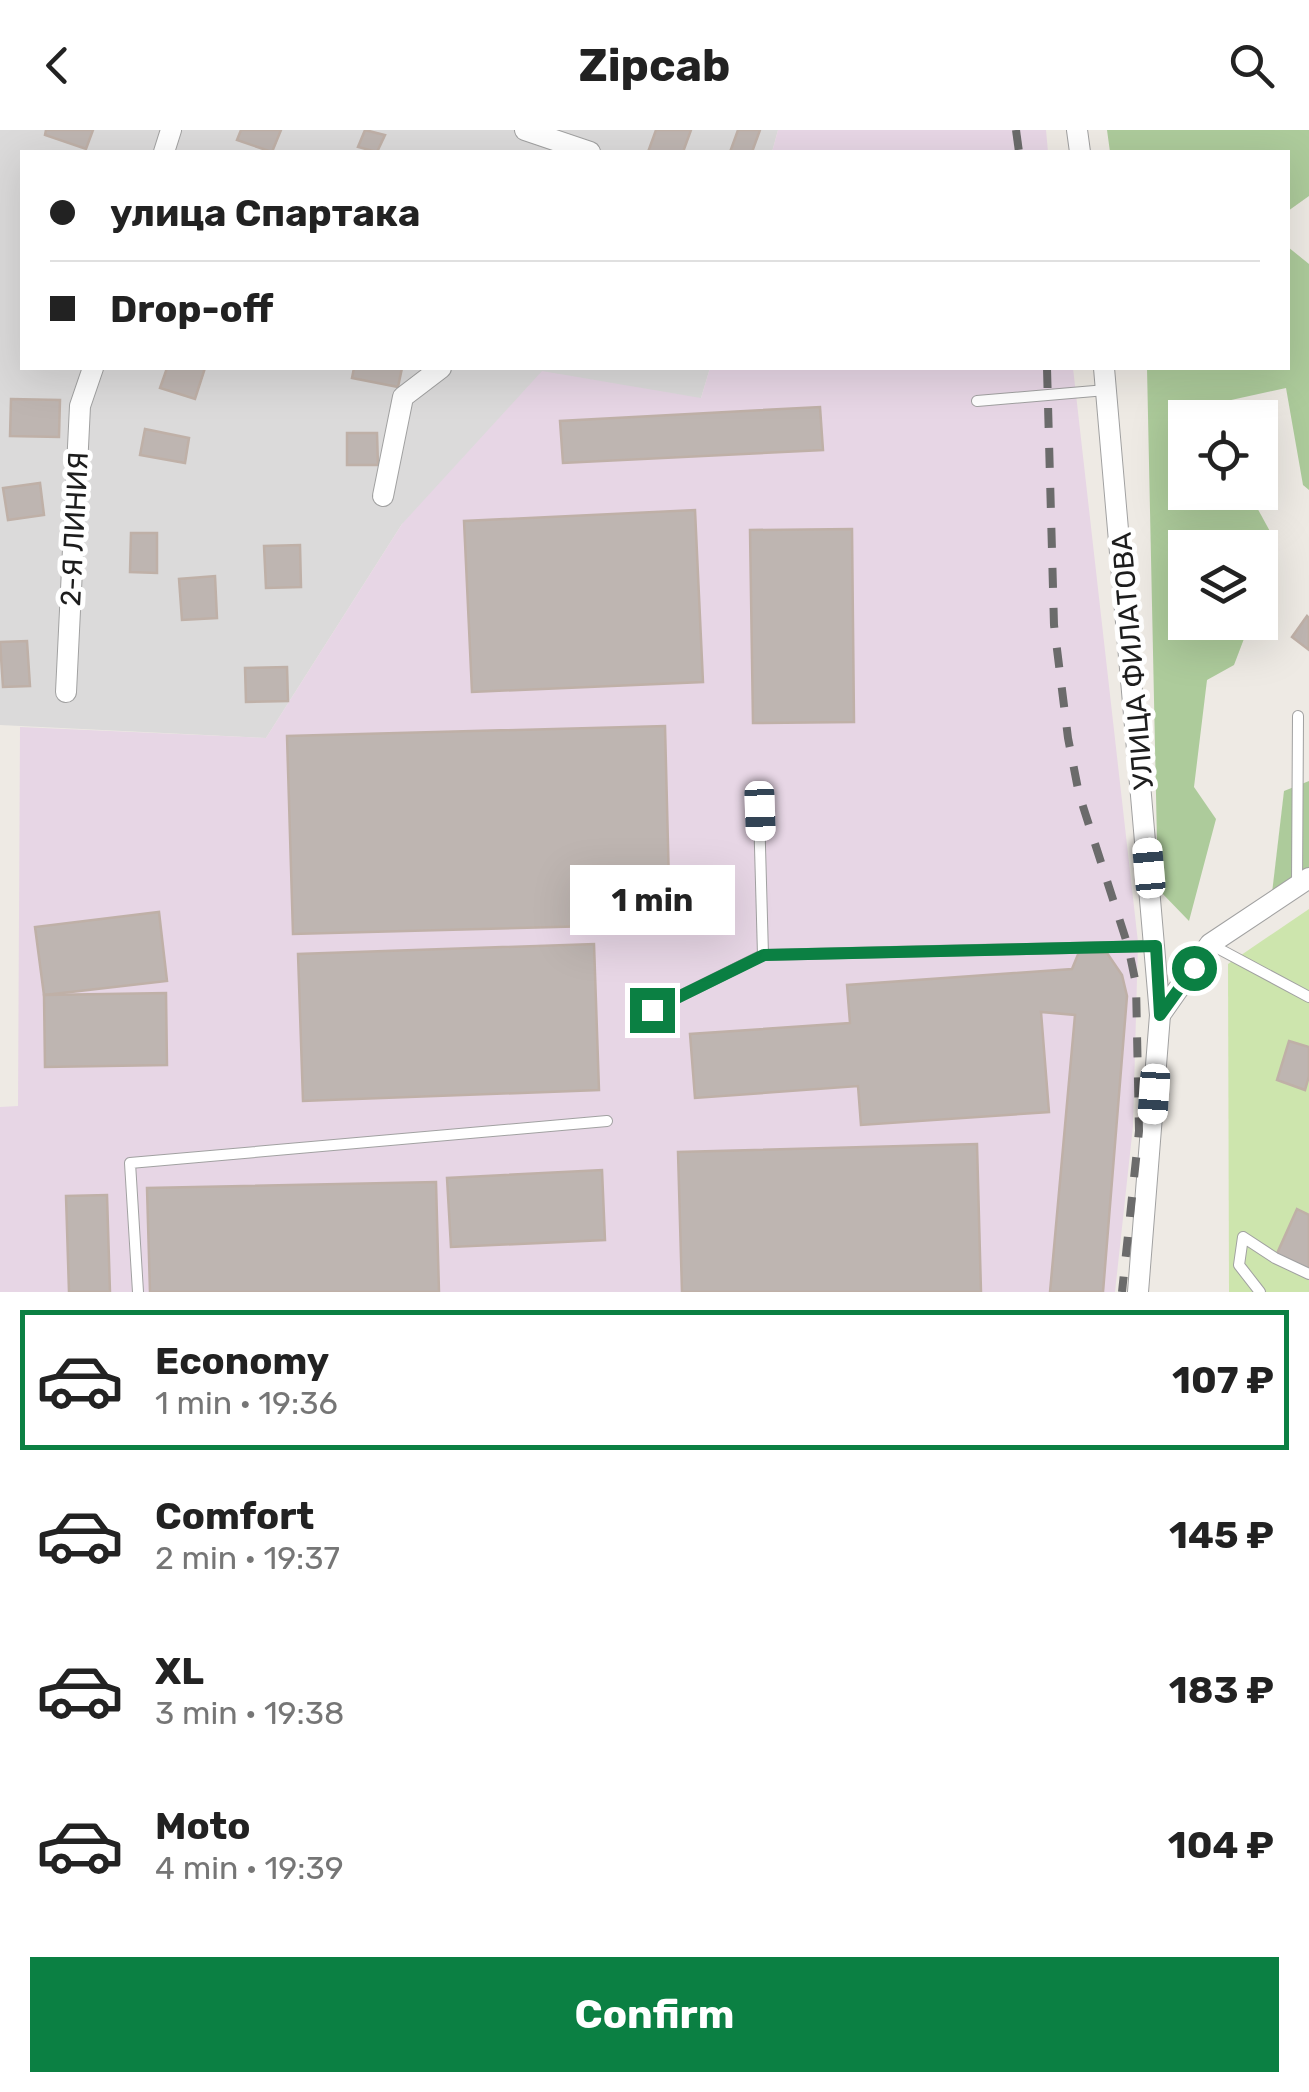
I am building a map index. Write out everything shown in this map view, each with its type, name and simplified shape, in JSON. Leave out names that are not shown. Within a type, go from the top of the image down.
[{"type":"street","points":[[525,130],[583,150]]},
{"type":"street","name":"2-Я ЛИНИЯ","points":[[66,692],[80,406],[92,370]]},
{"type":"street","points":[[383,496],[403,397],[438,370]]},
{"type":"street","name":"УЛИЦА ФИЛАТОВА","points":[[1104,370],[1160,1015],[1138,1292]]},
{"type":"street","points":[[1160,1015],[1210,944],[1303,882]]},
{"type":"lane","points":[[977,401],[1107,390]]},
{"type":"lane","points":[[1298,716],[1303,882]]},
{"type":"lane","points":[[760,811],[764,955]]},
{"type":"lane","points":[[1210,944],[1309,997]]},
{"type":"lane","points":[[652,1010],[764,955],[1156,946]]},
{"type":"lane","points":[[138,1292],[130,1163],[607,1121]]},
{"type":"lane","points":[[1260,1292],[1239,1265],[1243,1237],[1309,1274]]},
{"type":"shaded area","points":[[0,130],[778,130],[773,150],[20,150],[20,370],[709,370],[701,398],[402,524],[266,738],[0,725]]},
{"type":"shaded area","points":[[778,130],[1046,130],[1048,150],[773,150]]},
{"type":"shaded area","points":[[709,370],[1073,370],[1138,942],[1133,1126],[1115,1292],[0,1292],[0,1107],[18,1106],[20,727],[266,738],[402,524],[542,371],[701,398]]},
{"type":"green space","points":[[1107,130],[1309,130],[1309,196],[1290,210],[1290,150],[1110,150]]},
{"type":"green space","points":[[1290,249],[1309,264],[1309,490],[1303,485],[1286,388],[1231,400],[1168,400],[1168,510],[1258,510],[1269,530],[1168,530],[1168,640],[1244,640],[1234,665],[1207,680],[1194,787],[1216,819],[1189,921],[1158,889],[1147,370],[1290,370]]},
{"type":"green space","points":[[1309,781],[1309,868],[1272,893],[1284,791]]},
{"type":"green space","points":[[1309,909],[1309,1292],[1229,1292],[1228,964]]},
{"type":"building","points":[[46,130],[93,130],[86,149],[45,135]]},
{"type":"building","points":[[241,130],[281,130],[273,150],[237,140]]},
{"type":"building","points":[[365,130],[385,135],[378,150],[358,147]]},
{"type":"building","points":[[656,130],[691,130],[684,150],[649,150]]},
{"type":"building","points":[[738,130],[760,130],[753,150],[731,150]]},
{"type":"building","points":[[166,370],[204,370],[195,399],[160,388]]},
{"type":"building","points":[[354,370],[402,370],[398,387],[352,378]]},
{"type":"building","points":[[11,399],[60,400],[59,437],[10,436]]},
{"type":"building","points":[[820,407],[823,450],[563,463],[560,421]]},
{"type":"building","points":[[145,429],[189,438],[185,463],[140,455]]},
{"type":"building","points":[[347,433],[377,433],[378,465],[347,465]]},
{"type":"building","points":[[40,483],[44,515],[8,520],[3,488]]},
{"type":"building","points":[[695,510],[703,682],[472,692],[464,521]]},
{"type":"building","points":[[852,529],[854,722],[753,723],[750,530]]},
{"type":"building","points":[[131,533],[157,533],[157,573],[130,572]]},
{"type":"building","points":[[300,545],[301,587],[266,588],[264,546]]},
{"type":"building","points":[[215,576],[217,618],[182,620],[179,579]]},
{"type":"building","points":[[1309,618],[1309,650],[1292,637]]},
{"type":"building","points":[[27,641],[30,686],[3,687],[0,642]]},
{"type":"building","points":[[287,667],[288,701],[246,702],[245,668]]},
{"type":"building","points":[[665,726],[670,924],[293,934],[287,736]]},
{"type":"building","points":[[159,912],[167,981],[44,995],[35,927]]},
{"type":"building","points":[[594,944],[599,1090],[303,1101],[298,954]]},
{"type":"building","points":[[1079,952],[1107,953],[1122,975],[1127,996],[1103,1292],[1050,1292],[1075,1015],[1041,1012],[1049,1112],[861,1125],[858,1086],[695,1098],[690,1034],[850,1023],[847,985],[1072,969]]},
{"type":"building","points":[[166,993],[167,1065],[45,1067],[44,995]]},
{"type":"building","points":[[1289,1041],[1309,1047],[1305,1090],[1277,1080]]},
{"type":"building","points":[[977,1144],[981,1292],[682,1292],[678,1152]]},
{"type":"building","points":[[602,1170],[605,1240],[451,1247],[447,1178]]},
{"type":"building","points":[[436,1182],[439,1292],[150,1292],[147,1188]]},
{"type":"building","points":[[107,1195],[110,1292],[69,1292],[66,1196]]},
{"type":"building","points":[[1297,1209],[1309,1215],[1309,1274],[1275,1258]]},
{"type":"railway","points":[[1016,130],[1019,150]]},
{"type":"railway","points":[[1047,370],[1054,625],[1068,738],[1079,794],[1128,946],[1136,984],[1139,1131],[1122,1292]]},
{"type":"route","points":[[652,1010],[764,955],[1156,946],[1160,1015],[1194,968]]}]
